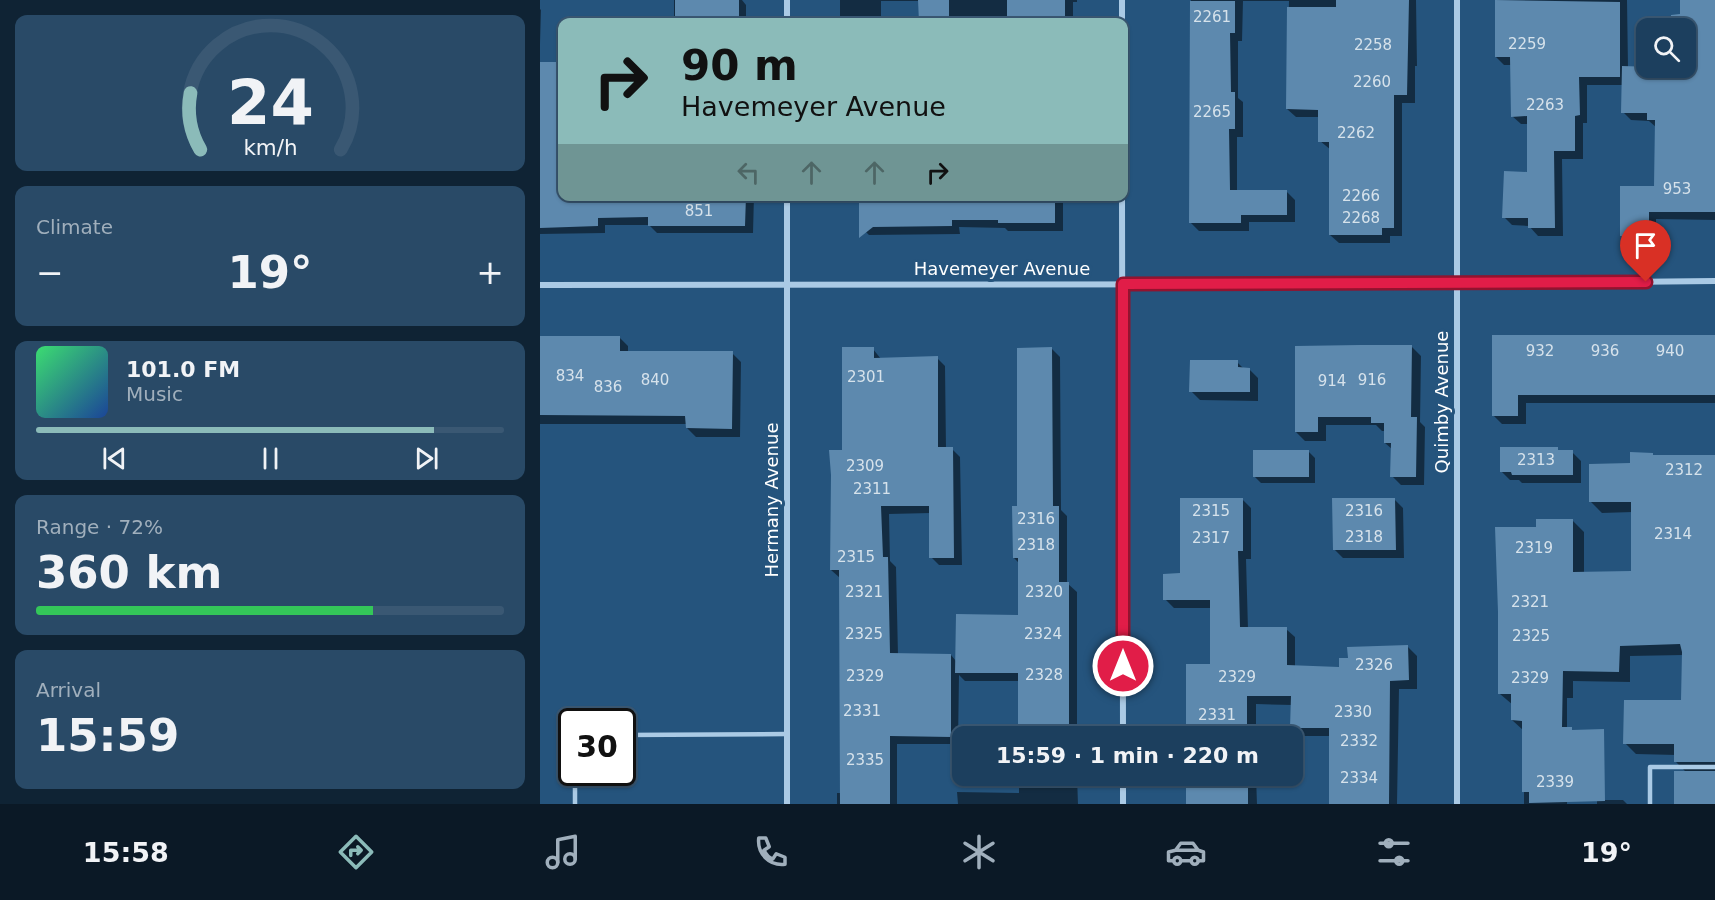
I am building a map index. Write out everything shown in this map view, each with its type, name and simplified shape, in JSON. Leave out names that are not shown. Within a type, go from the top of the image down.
[{"type":"street","points":[[787,0],[787,18]]},
{"type":"street","points":[[1122,0],[1122,18]]},
{"type":"street","name":"Quimby Avenue","points":[[1457,0],[1457,804]]},
{"type":"street","name":"Hermany Avenue","points":[[787,201],[787,804]]},
{"type":"street","points":[[1122,201],[1123,726]]},
{"type":"street","name":"Havemeyer Avenue","points":[[540,285],[1457,284],[1715,281]]},
{"type":"street","points":[[1123,786],[1123,804]]},
{"type":"lane","points":[[636,735],[787,734]]},
{"type":"lane","points":[[1650,804],[1650,767],[1715,767]]},
{"type":"lane","points":[[575,786],[575,804]]},
{"type":"building","points":[[675,0],[739,0],[739,18],[675,18]]},
{"type":"building","points":[[918,0],[949,0],[949,18],[919,18]]},
{"type":"building","points":[[1007,0],[1065,0],[1065,18],[1007,18]]},
{"type":"building","points":[[1336,0],[1409,0],[1407,95],[1394,95],[1394,228],[1382,228],[1382,235],[1329,235],[1329,142],[1318,142],[1318,110],[1286,109],[1287,7],[1336,7]]},
{"type":"building","points":[[1495,0],[1620,2],[1620,77],[1579,77],[1580,115],[1575,116],[1575,151],[1554,151],[1555,228],[1528,228],[1528,218],[1502,218],[1504,171],[1527,172],[1527,116],[1511,117],[1510,57],[1495,57]]},
{"type":"building","points":[[1680,0],[1715,0],[1715,212],[1649,212],[1649,236],[1620,236],[1620,186],[1654,186],[1655,120],[1647,120],[1647,113],[1621,113],[1622,66],[1636,66],[1636,78],[1696,78],[1696,18],[1671,18],[1671,15],[1680,14]]},
{"type":"building","points":[[1190,1],[1235,1],[1235,33],[1230,33],[1231,92],[1235,92],[1235,129],[1229,129],[1230,190],[1287,190],[1287,215],[1241,215],[1241,223],[1189,223]]},
{"type":"building","points":[[540,62],[558,62],[558,201],[746,201],[745,226],[648,226],[648,217],[598,218],[598,226],[540,228]]},
{"type":"building","points":[[859,201],[1055,201],[1055,223],[952,220],[952,226],[873,227],[859,238]]},
{"type":"building","points":[[1492,335],[1715,335],[1715,395],[1518,395],[1518,416],[1492,416]]},
{"type":"building","points":[[540,336],[620,336],[620,351],[733,351],[732,429],[686,428],[685,416],[540,415]]},
{"type":"building","points":[[1412,345],[1411,417],[1417,417],[1416,477],[1390,477],[1391,443],[1384,443],[1384,423],[1371,423],[1371,417],[1318,417],[1318,432],[1295,432],[1295,346]]},
{"type":"building","points":[[842,347],[874,347],[874,358],[938,356],[938,447],[953,447],[954,558],[929,558],[929,506],[881,506],[883,557],[888,557],[890,653],[951,654],[951,737],[890,736],[890,804],[840,804],[839,570],[830,570],[829,450],[842,450]]},
{"type":"building","points":[[1052,347],[1053,506],[1059,506],[1059,582],[1069,582],[1069,726],[1018,726],[1018,673],[955,673],[956,614],[1018,615],[1018,558],[1013,558],[1012,506],[1017,506],[1017,348]]},
{"type":"building","points":[[1190,360],[1238,360],[1238,367],[1250,368],[1250,392],[1189,392]]},
{"type":"building","points":[[1500,447],[1558,447],[1558,450],[1573,450],[1573,475],[1512,475],[1511,472],[1500,472]]},
{"type":"building","points":[[1253,450],[1309,450],[1309,477],[1253,477]]},
{"type":"building","points":[[1630,452],[1653,453],[1653,455],[1715,455],[1715,762],[1674,762],[1674,744],[1623,744],[1624,700],[1681,700],[1682,652],[1680,644],[1620,646],[1619,672],[1563,671],[1562,727],[1572,727],[1572,730],[1604,729],[1605,801],[1529,803],[1529,792],[1522,792],[1522,721],[1511,720],[1511,694],[1498,694],[1495,527],[1536,527],[1536,519],[1573,519],[1573,572],[1631,571],[1631,502],[1589,502],[1589,464],[1630,463]]},
{"type":"building","points":[[1180,498],[1243,498],[1243,551],[1238,551],[1240,627],[1287,627],[1287,665],[1339,667],[1339,658],[1348,658],[1347,647],[1408,645],[1409,680],[1390,681],[1389,804],[1329,804],[1329,728],[1290,726],[1291,696],[1247,696],[1247,726],[1186,726],[1186,664],[1210,664],[1210,600],[1163,600],[1163,574],[1180,573]]},
{"type":"building","points":[[1332,498],[1395,498],[1396,550],[1333,550]]},
{"type":"building","points":[[1674,771],[1715,771],[1715,804],[1674,804]]},
{"type":"building","points":[[1186,786],[1248,786],[1248,804],[1186,804]]},
{"type":"route","points":[[1123,666],[1123,284],[1646,282]]}]
